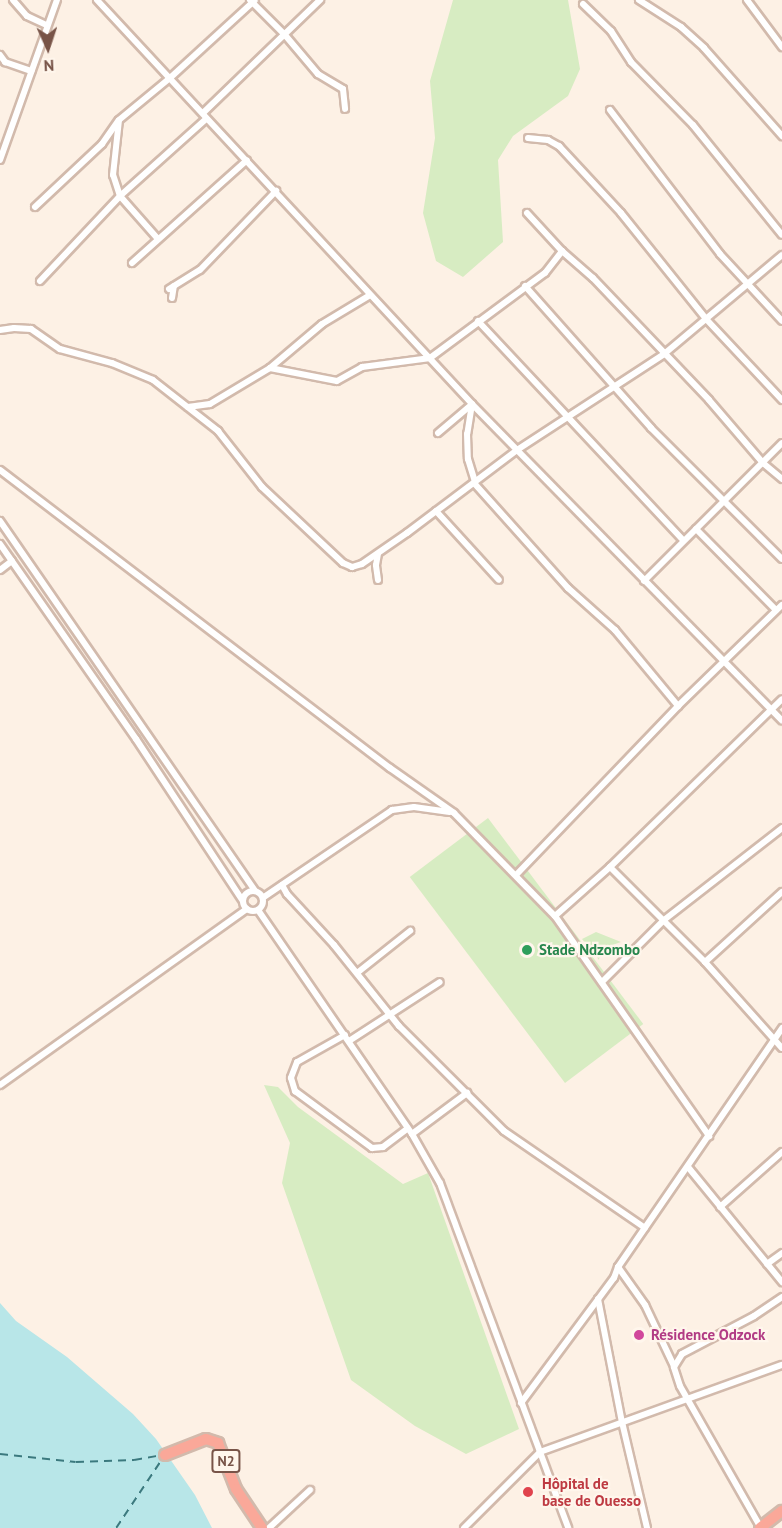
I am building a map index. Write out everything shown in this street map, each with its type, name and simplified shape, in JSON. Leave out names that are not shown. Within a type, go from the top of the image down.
[{"type":"highway","name":"N2","points":[[165,1455],[206,1439],[218,1443],[236,1489],[262,1528]]},
{"type":"highway","points":[[764,1527],[782,1511]]},
{"type":"street","points":[[13,0],[27,16],[46,25]]},
{"type":"street","points":[[0,160],[46,25],[57,0]]},
{"type":"street","points":[[97,0],[472,404],[782,721]]},
{"type":"street","points":[[40,281],[120,196],[205,116],[320,0]]},
{"type":"street","points":[[639,0],[681,27],[704,48],[779,126],[782,136]]},
{"type":"street","points":[[747,0],[782,47]]},
{"type":"street","points":[[35,207],[102,144],[119,120],[170,78],[253,1],[318,74],[343,89],[345,109]]},
{"type":"street","points":[[583,4],[611,31],[631,62],[693,125],[782,235]]},
{"type":"street","points":[[0,55],[5,62],[31,70]]},
{"type":"street","points":[[610,110],[720,254],[782,321]]},
{"type":"street","points":[[119,120],[113,175],[120,196],[158,239]]},
{"type":"street","points":[[528,138],[548,140],[559,146],[621,213],[707,320],[782,400]]},
{"type":"street","points":[[132,263],[247,160]]},
{"type":"street","points":[[172,298],[171,287],[200,270],[276,191]]},
{"type":"street","points":[[527,213],[562,250],[593,278],[763,463],[782,479]]},
{"type":"street","points":[[270,368],[337,381],[362,367],[430,358],[545,273],[562,250]]},
{"type":"street","points":[[0,330],[31,329],[60,349],[142,374],[188,407],[220,434],[262,487],[343,563],[357,566],[436,511],[517,450],[568,419],[664,354],[782,255]]},
{"type":"street","points":[[525,286],[651,428],[782,559]]},
{"type":"street","points":[[188,407],[210,404],[270,368],[322,324],[370,295]]},
{"type":"street","points":[[478,321],[529,372],[568,419],[683,540]]},
{"type":"street","points":[[438,433],[472,404]]},
{"type":"street","points":[[472,404],[467,434],[468,459],[474,483],[568,588],[615,630],[678,706]]},
{"type":"street","points":[[644,581],[782,443]]},
{"type":"street","points":[[0,470],[335,726],[454,813],[517,874],[555,916],[603,981],[709,1136]]},
{"type":"street","points":[[436,511],[499,580]]},
{"type":"street","points":[[0,520],[255,890],[264,897]]},
{"type":"street","points":[[696,529],[776,610]]},
{"type":"street","points":[[0,544],[136,739],[247,909]]},
{"type":"street","points":[[378,553],[376,565],[378,580]]},
{"type":"street","points":[[0,570],[12,561]]},
{"type":"street","points":[[517,874],[678,706],[782,605]]},
{"type":"street","points":[[555,916],[610,867],[782,699]]},
{"type":"street","points":[[0,1085],[247,909],[258,910],[262,907],[264,897],[392,810],[414,807],[454,813]]},
{"type":"street","points":[[603,981],[663,920],[782,828]]},
{"type":"street","points":[[610,867],[705,962],[782,1048]]},
{"type":"street","points":[[282,885],[287,894],[390,1014],[513,1138],[645,1228]]},
{"type":"street","points":[[243,901],[246,892],[255,890]]},
{"type":"street","points":[[705,962],[782,892]]},
{"type":"street","points":[[258,910],[410,1131],[450,1205],[568,1528]]},
{"type":"street","points":[[357,973],[410,931]]},
{"type":"street","points":[[440,982],[390,1014],[297,1062],[291,1078],[295,1091],[372,1148],[383,1147],[467,1093]]},
{"type":"street","points":[[521,1403],[614,1278],[618,1267],[782,1028]]},
{"type":"street","points":[[720,1207],[782,1152]]},
{"type":"street","points":[[688,1167],[782,1282]]},
{"type":"street","points":[[767,1264],[782,1253]]},
{"type":"street","points":[[618,1267],[645,1305],[674,1367],[680,1386],[764,1527]]},
{"type":"street","points":[[674,1367],[682,1354],[754,1316],[782,1297]]},
{"type":"street","points":[[597,1299],[622,1422],[647,1528]]},
{"type":"street","points":[[464,1528],[540,1452],[782,1365]]},
{"type":"street","points":[[269,1528],[310,1490]]},
{"type":"green space","points":[[453,0],[568,0],[580,69],[568,96],[513,136],[498,160],[503,242],[463,277],[436,261],[423,213],[435,138],[430,81]]},
{"type":"green space","name":"Stade Ndzombo","points":[[488,818],[643,1024],[565,1083],[410,877]]},
{"type":"green space","points":[[596,932],[621,942],[601,949],[599,960],[582,939]]},
{"type":"green space","points":[[264,1085],[278,1087],[298,1107],[403,1184],[428,1173],[519,1429],[466,1454],[415,1426],[351,1380],[282,1183],[290,1143]]},
{"type":"water","points":[[0,1303],[16,1321],[67,1357],[133,1414],[156,1439],[195,1495],[212,1528],[0,1528]]},
{"type":"ferry route","points":[[0,1454],[76,1462],[134,1460],[162,1455]]},
{"type":"ferry route","points":[[116,1528],[162,1459]]},
{"type":"place","name":"Stade Ndzombo","points":[[527,950]]},
{"type":"place","name":"Résidence Odzock","points":[[639,1335]]},
{"type":"place","name":"Hôpital de base de Ouesso","points":[[528,1492]]}]
